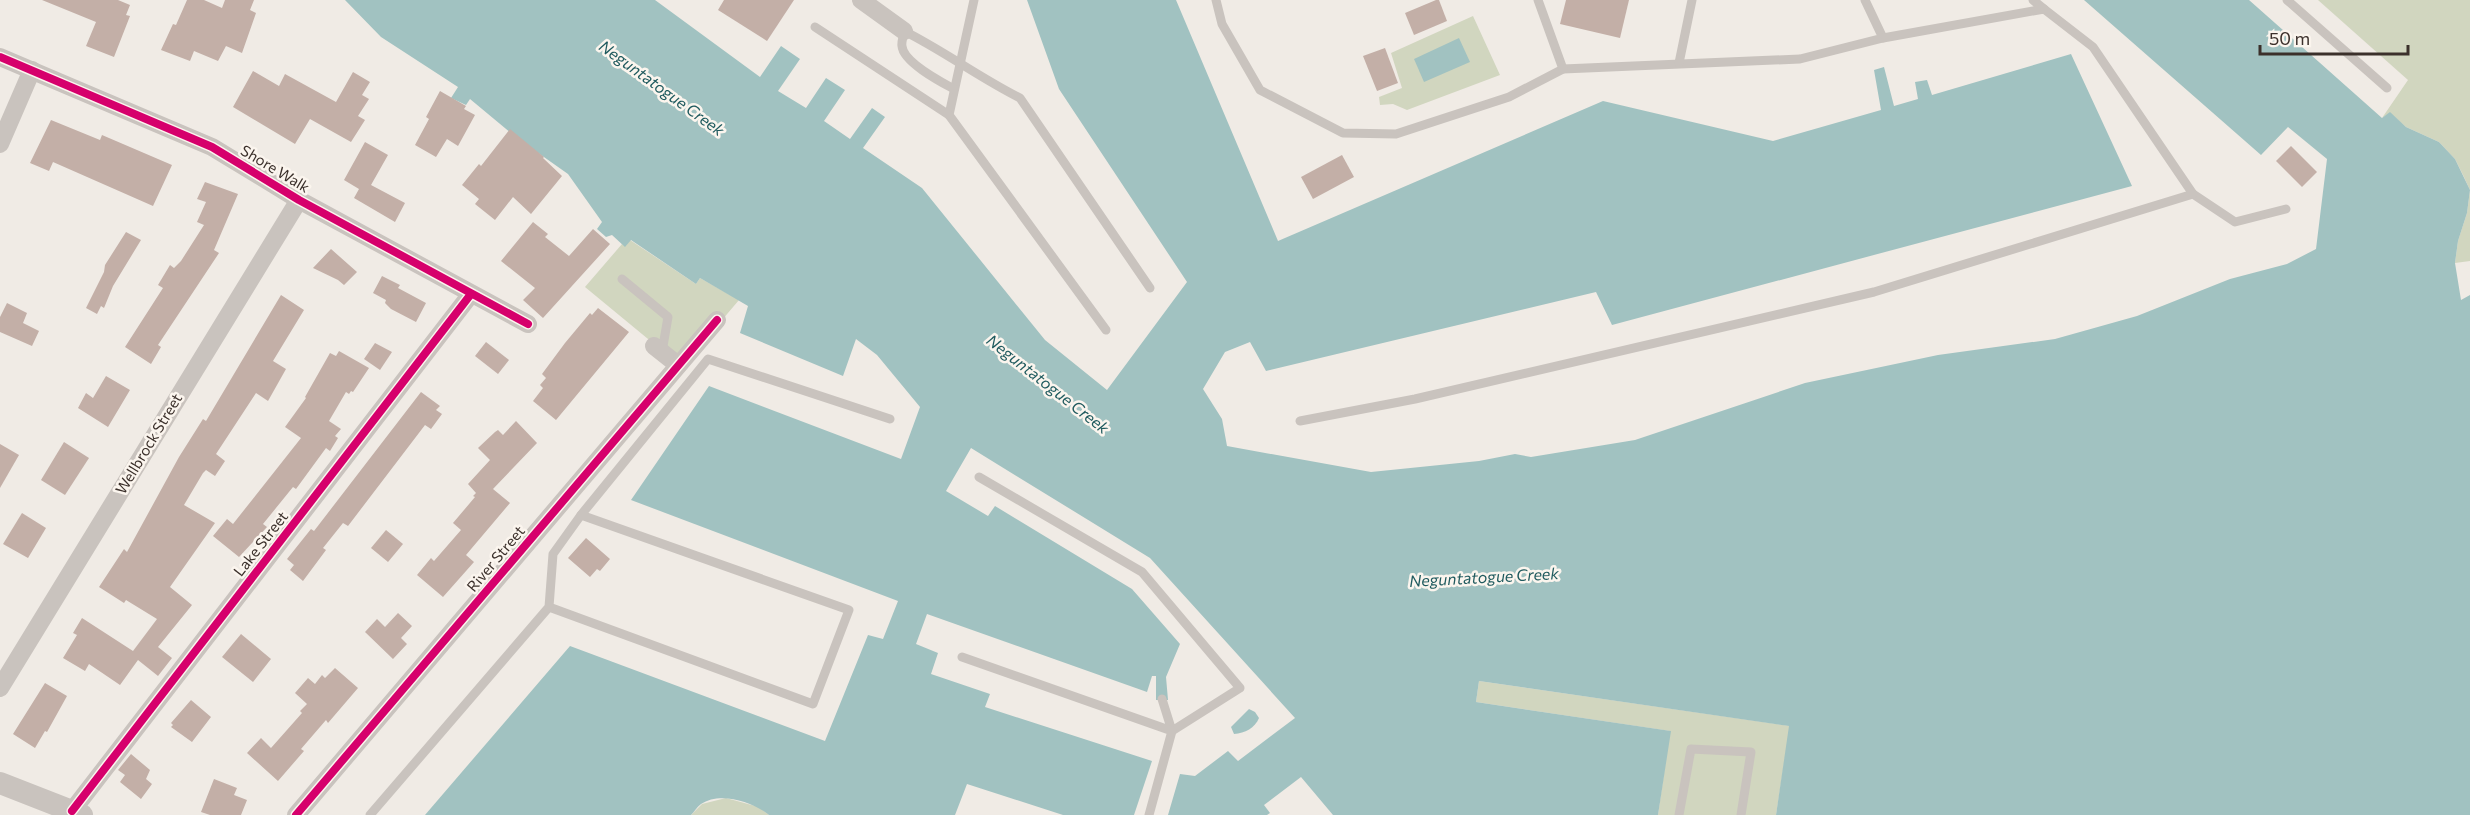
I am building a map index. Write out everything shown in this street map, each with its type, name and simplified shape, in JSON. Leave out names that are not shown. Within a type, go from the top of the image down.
[{"type":"street","points":[[861,0],[904,31]]},
{"type":"street","name":"Shore Walk","points":[[0,57],[212,147],[299,200],[528,324]]},
{"type":"street","points":[[0,144],[32,70]]},
{"type":"street","name":"Wellbrock Street","points":[[0,688],[299,200]]},
{"type":"street","name":"Lake Street","points":[[77,813],[471,294]]},
{"type":"street","name":"River Street","points":[[296,815],[717,320]]},
{"type":"street","points":[[658,349],[678,365]]},
{"type":"street","points":[[0,783],[77,813]]},
{"type":"lane","points":[[949,115],[974,0]]},
{"type":"lane","points":[[1216,0],[1222,24],[1260,90],[1343,133],[1396,134],[1509,96],[1563,69],[1800,59],[1883,38],[2044,9]]},
{"type":"lane","points":[[1538,0],[1563,69]]},
{"type":"lane","points":[[1679,63],[1692,0]]},
{"type":"lane","points":[[1865,0],[1883,38]]},
{"type":"lane","points":[[2032,0],[2092,47],[2193,194],[2235,222],[2286,209]]},
{"type":"lane","points":[[2288,0],[2387,88]]},
{"type":"lane","points":[[815,27],[949,115],[1106,330]]},
{"type":"lane","points":[[954,89],[930,75],[906,54],[902,47],[904,31],[993,85],[1020,98],[1150,288]]},
{"type":"lane","points":[[1300,422],[1427,396],[1874,292],[2193,194]]},
{"type":"lane","points":[[622,279],[668,317],[658,349]]},
{"type":"lane","points":[[370,815],[549,607],[554,554],[581,515],[708,359],[890,419]]},
{"type":"lane","points":[[979,477],[1142,572],[1240,688],[1172,731]]},
{"type":"lane","points":[[549,607],[813,704],[849,610],[581,515]]},
{"type":"lane","points":[[962,657],[1172,731]]},
{"type":"lane","points":[[1149,815],[1172,731],[1162,699]]},
{"type":"lane","points":[[1679,815],[1691,749],[1751,752],[1742,815]]},
{"type":"green space","points":[[2318,0],[2470,0],[2470,190],[2455,159],[2439,142],[2406,127],[2390,113],[2382,118],[2408,80]]},
{"type":"green space","points":[[1473,16],[1500,75],[1407,110],[1393,104],[1380,105],[1379,97],[1402,88],[1391,53]]},
{"type":"green space","points":[[2470,190],[2470,261],[2455,263],[2458,241],[2467,213]]},
{"type":"green space","points":[[630,240],[696,284],[700,278],[739,300],[682,367],[585,287],[622,244],[625,246]]},
{"type":"green space","points":[[1479,681],[1790,726],[1776,815],[1658,815],[1670,731],[1476,702]]},
{"type":"green space","points":[[726,798],[759,807],[769,815],[691,815],[702,804]]},
{"type":"water","name":"Neguntatogue Creek","points":[[345,0],[655,0],[760,77],[781,46],[800,59],[778,91],[806,108],[826,78],[845,90],[824,121],[850,139],[872,108],[885,117],[863,148],[922,188],[1045,340],[1107,390],[1187,282],[1059,89],[1027,0],[1176,0],[1278,241],[1603,101],[1773,141],[1881,110],[1874,70],[1884,67],[1894,106],[1918,99],[1915,82],[1927,80],[1932,95],[2071,54],[2132,186],[1612,325],[1596,292],[1266,371],[1250,342],[1225,352],[1203,389],[1222,419],[1227,446],[1371,472],[1479,461],[1515,454],[1531,457],[1635,440],[1805,383],[1938,355],[2055,339],[2137,316],[2230,279],[2287,264],[2316,249],[2327,159],[2288,127],[2261,155],[2084,0],[2249,0],[2382,118],[2390,112],[2406,127],[2439,142],[2455,159],[2470,190],[2455,263],[2461,300],[2470,295],[2470,815],[1776,815],[1789,726],[1479,681],[1476,702],[1671,731],[1658,815],[1333,815],[1301,777],[1264,805],[1270,813],[1267,815],[1168,815],[1180,774],[1195,776],[1228,751],[1238,761],[1295,718],[1150,558],[971,448],[946,491],[988,516],[995,506],[1132,589],[1180,644],[1166,677],[1168,700],[1156,700],[1156,676],[1152,676],[1147,692],[927,614],[916,644],[938,653],[931,674],[990,694],[985,707],[1152,761],[1134,815],[1063,815],[967,784],[955,815],[769,815],[745,802],[717,798],[700,805],[691,815],[425,815],[570,646],[825,741],[868,635],[883,639],[898,601],[631,500],[709,386],[901,459],[920,407],[877,355],[856,339],[843,376],[740,333],[748,306],[700,278],[696,284],[631,240],[625,247],[612,235],[606,237],[597,229],[602,222],[568,174],[517,138],[470,99],[466,105],[451,98],[458,87],[381,37]]},
{"type":"water","points":[[1459,38],[1470,62],[1424,82],[1414,59]]},
{"type":"water","points":[[1249,709],[1259,718],[1257,722],[1249,729],[1234,734],[1231,727]]},
{"type":"building","points":[[42,0],[118,0],[130,5],[126,15],[130,16],[114,57],[86,46],[96,22]]},
{"type":"building","points":[[187,0],[204,0],[222,8],[225,0],[254,0],[250,10],[256,13],[242,53],[226,46],[218,61],[194,51],[190,61],[161,50]]},
{"type":"building","points":[[724,0],[794,0],[767,41],[718,10]]},
{"type":"building","points":[[1439,0],[1447,21],[1414,35],[1405,13]]},
{"type":"building","points":[[1566,0],[1629,0],[1620,38],[1560,24]]},
{"type":"building","points":[[1385,48],[1398,83],[1377,91],[1363,56]]},
{"type":"building","points":[[253,71],[279,86],[285,74],[336,102],[353,72],[370,82],[362,95],[369,99],[358,116],[365,120],[351,142],[310,119],[295,144],[233,107]]},
{"type":"building","points":[[440,91],[466,106],[464,109],[475,115],[458,146],[447,139],[436,157],[415,145]]},
{"type":"building","points":[[51,120],[100,140],[102,135],[172,165],[153,206],[53,162],[49,171],[30,163]]},
{"type":"building","points":[[510,129],[544,157],[562,176],[531,214],[513,197],[495,220],[475,204],[479,199],[462,185],[479,164],[481,166]]},
{"type":"building","points":[[365,142],[388,155],[371,185],[405,203],[395,222],[354,198],[359,189],[344,180]]},
{"type":"building","points":[[2291,146],[2317,172],[2302,187],[2276,161]]},
{"type":"building","points":[[1342,155],[1354,177],[1313,199],[1301,177]]},
{"type":"building","points":[[205,182],[238,194],[214,250],[219,253],[158,345],[161,347],[151,364],[125,347],[163,288],[158,285],[170,265],[174,268],[181,261],[204,225],[197,222],[206,202],[197,199]]},
{"type":"building","points":[[533,222],[548,234],[545,237],[569,256],[593,229],[610,244],[543,318],[523,300],[535,288],[501,261]]},
{"type":"building","points":[[126,232],[141,240],[113,286],[104,308],[101,306],[97,314],[86,308],[104,272],[105,265]]},
{"type":"building","points":[[331,249],[357,272],[344,285],[313,268]]},
{"type":"building","points":[[382,276],[400,285],[398,288],[426,303],[416,322],[391,309],[385,303],[386,300],[373,293]]},
{"type":"building","points":[[281,295],[304,310],[273,361],[286,369],[268,401],[256,393],[216,454],[225,461],[215,476],[206,470],[203,473],[184,505],[215,523],[170,587],[192,605],[158,647],[172,658],[158,676],[138,660],[120,685],[89,664],[85,671],[63,658],[77,635],[73,633],[82,618],[133,651],[157,619],[126,600],[124,603],[99,587],[124,549],[127,552],[179,457],[203,419],[206,421]]},
{"type":"building","points":[[7,303],[27,313],[23,323],[39,331],[32,346],[0,332],[0,317]]},
{"type":"building","points":[[598,308],[629,332],[556,420],[533,401],[543,388],[540,385],[546,378],[542,374],[590,313],[592,315]]},
{"type":"building","points":[[486,342],[509,360],[498,374],[475,356]]},
{"type":"building","points":[[375,343],[392,352],[380,370],[364,359]]},
{"type":"building","points":[[339,351],[369,368],[353,392],[349,394],[346,392],[329,421],[341,429],[335,436],[338,438],[330,451],[326,448],[296,489],[293,487],[263,524],[267,527],[239,557],[213,536],[227,519],[233,524],[301,438],[285,427],[306,398],[330,353],[336,356]]},
{"type":"building","points":[[106,376],[130,390],[108,427],[78,408],[86,393],[93,398]]},
{"type":"building","points":[[421,392],[440,406],[436,410],[442,414],[431,429],[425,425],[348,526],[343,523],[323,548],[326,550],[303,581],[290,570],[294,565],[287,559],[311,529],[314,531]]},
{"type":"building","points":[[516,421],[537,443],[493,489],[510,503],[466,555],[474,562],[443,597],[417,575],[431,558],[434,561],[461,530],[453,523],[476,493],[468,484],[490,460],[478,448],[498,430],[503,435]]},
{"type":"building","points":[[64,442],[89,458],[65,495],[41,480]]},
{"type":"building","points":[[0,444],[19,455],[0,488]]},
{"type":"building","points":[[22,513],[46,528],[28,558],[3,544]]},
{"type":"building","points":[[386,530],[403,544],[388,562],[371,548]]},
{"type":"building","points":[[586,538],[610,559],[600,571],[597,569],[590,577],[568,558]]},
{"type":"building","points":[[398,613],[412,626],[401,638],[407,644],[393,659],[365,632],[377,619],[385,627]]},
{"type":"building","points":[[241,634],[271,659],[253,682],[222,657]]},
{"type":"building","points":[[335,668],[358,688],[328,723],[326,720],[301,749],[304,751],[278,781],[247,753],[261,738],[271,748],[302,713],[300,711],[307,704],[295,693],[308,678],[315,684],[322,675],[325,678]]},
{"type":"building","points":[[45,683],[67,696],[47,732],[45,731],[35,748],[13,734]]},
{"type":"building","points":[[191,700],[211,717],[192,742],[171,727],[173,725],[171,723]]},
{"type":"building","points":[[131,754],[150,770],[146,779],[152,784],[141,799],[120,782],[125,775],[118,770]]},
{"type":"building","points":[[214,779],[237,788],[234,795],[247,800],[241,815],[210,815],[201,812]]},
{"type":"cycle path","points":[[0,57],[212,147],[299,200],[528,324]]},
{"type":"cycle path","points":[[72,811],[471,294]]},
{"type":"cycle path","points":[[296,815],[717,320]]}]
